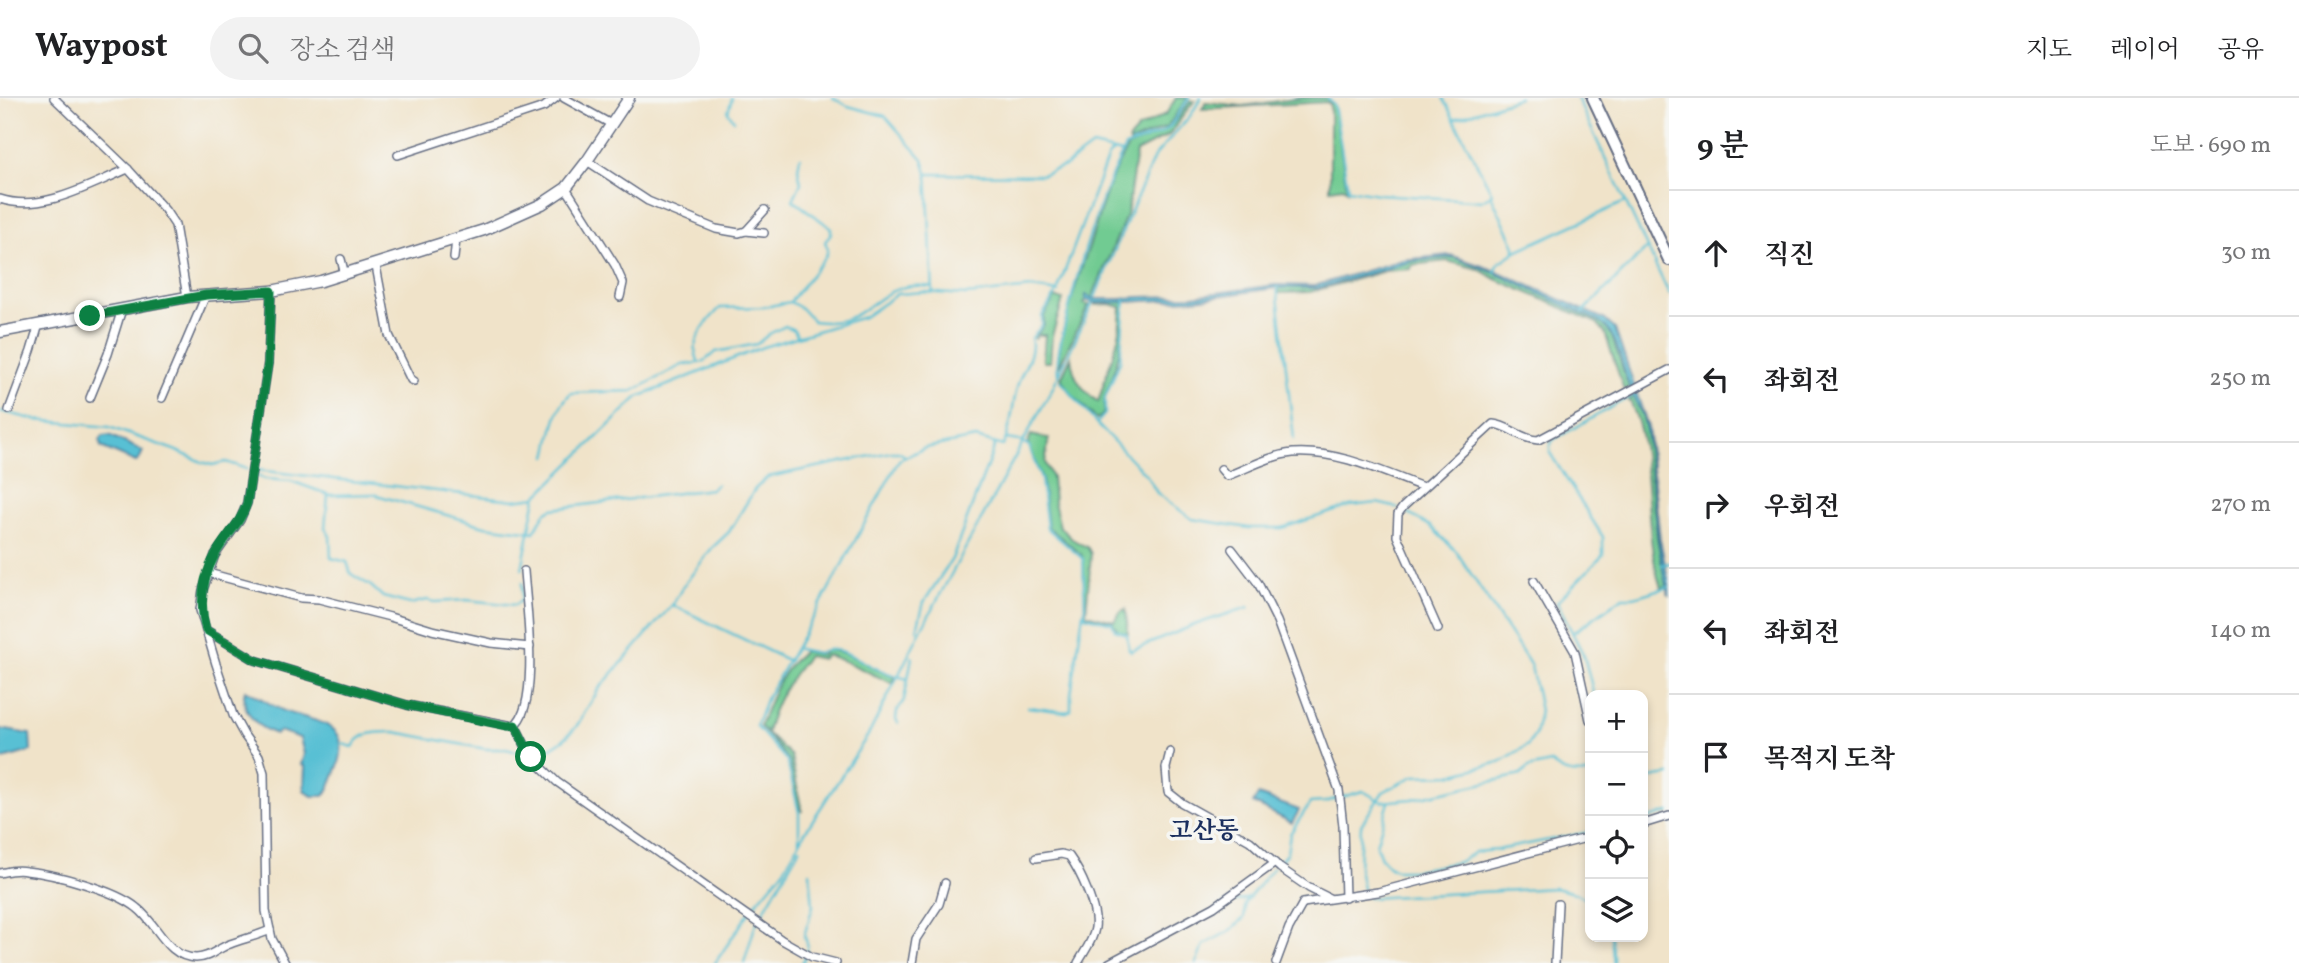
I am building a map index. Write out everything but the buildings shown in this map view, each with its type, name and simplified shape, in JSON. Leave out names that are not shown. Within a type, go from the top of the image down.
[{"type":"main road","points":[[1593,98],[1669,260]]},
{"type":"street","points":[[54,98],[128,169],[175,225],[187,297]]},
{"type":"street","points":[[398,155],[544,107],[556,98]]},
{"type":"street","points":[[564,98],[611,124]]},
{"type":"street","points":[[0,332],[187,297],[271,291],[345,275],[510,219],[542,204],[566,188],[629,98]]},
{"type":"street","points":[[587,161],[665,209],[716,229],[764,233]]},
{"type":"street","points":[[0,199],[33,203],[54,198],[128,169]]},
{"type":"street","points":[[566,188],[615,265],[623,282],[620,297]]},
{"type":"street","points":[[746,231],[765,210]]},
{"type":"street","points":[[454,258],[456,239]]},
{"type":"street","points":[[341,259],[345,275]]},
{"type":"street","points":[[376,266],[391,343],[414,381]]},
{"type":"street","points":[[271,291],[268,363],[247,503],[240,520],[215,555],[200,610],[233,715],[260,756],[266,807],[266,911],[270,930],[285,963]]},
{"type":"street","points":[[162,398],[206,295]]},
{"type":"street","points":[[90,398],[122,309]]},
{"type":"street","points":[[9,410],[38,324]]},
{"type":"street","points":[[1438,628],[1397,536],[1398,514],[1423,487],[1493,425],[1499,425],[1527,439],[1538,440],[1669,370]]},
{"type":"street","points":[[1221,469],[1227,476],[1283,455],[1306,453],[1335,457],[1423,487]]},
{"type":"street","points":[[1232,549],[1258,583],[1277,621],[1339,790],[1345,898]]},
{"type":"street","points":[[206,630],[255,660],[328,683],[407,705],[508,726],[515,725],[522,715],[529,686],[530,647],[524,571]]},
{"type":"street","points":[[208,573],[301,598],[318,599],[390,617],[432,631],[491,643],[530,647]]},
{"type":"street","points":[[1534,581],[1575,652],[1585,697]]},
{"type":"street","points":[[515,725],[531,757],[557,782],[782,940],[812,957],[836,963]]},
{"type":"street","points":[[1170,752],[1166,768],[1168,792],[1182,803],[1250,841],[1309,888],[1330,898]]},
{"type":"street","points":[[1648,822],[1669,816]]},
{"type":"street","points":[[1276,963],[1289,928],[1303,903],[1378,892],[1585,838]]},
{"type":"street","points":[[1036,858],[1062,854],[1069,856],[1077,868],[1096,920],[1093,936],[1079,963]]},
{"type":"street","points":[[1109,963],[1214,907],[1275,863]]},
{"type":"street","points":[[0,873],[25,870],[89,885],[127,902],[146,916],[172,949],[187,957],[210,956],[221,948],[270,930]]},
{"type":"street","points":[[912,963],[916,939],[939,904],[945,883]]},
{"type":"street","points":[[1555,963],[1559,904]]},
{"type":"green space","points":[[1176,98],[1188,98],[1167,127],[1130,143],[1129,139],[1138,129],[1166,114]]},
{"type":"green space","points":[[1303,98],[1327,98],[1334,106],[1347,190],[1343,187],[1330,189],[1330,105],[1327,102],[1202,109],[1206,102],[1242,106]]},
{"type":"green space","points":[[1190,101],[1194,101],[1169,135],[1136,152],[1127,214],[1092,298],[1086,296],[1084,304],[1089,305],[1058,368],[1071,302],[1116,168],[1128,147],[1164,132]]},
{"type":"green space","points":[[1453,257],[1493,272],[1603,323],[1611,333],[1629,388],[1624,390],[1605,333],[1597,323],[1478,269],[1447,261],[1412,265],[1411,269],[1385,271],[1310,292],[1279,293],[1278,288],[1325,287],[1413,261]]},
{"type":"green space","points":[[1055,297],[1063,300],[1052,336],[1050,362],[1043,362],[1045,335],[1038,335],[1034,339],[1044,325],[1044,316]]},
{"type":"green space","points":[[1124,302],[1117,361],[1105,396],[1104,412],[1096,419],[1068,390],[1061,378],[1071,357],[1079,383],[1098,402],[1119,335],[1121,307],[1095,303]]},
{"type":"green space","points":[[1633,396],[1646,430],[1657,539],[1666,586],[1661,588],[1650,531],[1641,434],[1628,401]]},
{"type":"green space","points":[[1031,435],[1049,439],[1045,462],[1052,478],[1060,527],[1072,539],[1088,548],[1091,554],[1086,614],[1114,621],[1121,611],[1126,609],[1128,633],[1118,631],[1112,622],[1085,616],[1083,559],[1081,554],[1048,527],[1042,479],[1028,443]]},
{"type":"green space","points":[[826,650],[844,653],[895,677],[892,683],[827,655],[822,659],[808,656],[794,674],[778,701],[767,733],[791,756],[802,812],[798,806],[789,761],[760,726],[777,685],[796,658],[804,651],[822,655]]},
{"type":"water","points":[[1450,255],[1497,271],[1604,319],[1615,329],[1648,427],[1669,596],[1660,552],[1644,420],[1611,333],[1597,320],[1493,272],[1453,257],[1413,261],[1318,288],[1275,288],[1195,299],[1095,303],[1085,300],[1086,295],[1095,299],[1121,299],[1193,296],[1276,285],[1314,286],[1402,260]]},
{"type":"water","points":[[109,435],[143,451],[139,460],[136,462],[101,447],[100,440]]},
{"type":"water","points":[[245,690],[284,711],[329,726],[336,732],[341,751],[334,778],[324,796],[312,796],[304,790],[305,766],[301,765],[304,754],[300,738],[280,731],[276,734],[262,728],[248,712]]},
{"type":"water","points":[[0,729],[30,734],[31,751],[0,760]]},
{"type":"water","points":[[1258,795],[1299,810],[1292,823],[1253,803]]},
{"type":"waterway","points":[[732,98],[728,112],[734,120]]},
{"type":"waterway","points":[[833,98],[848,106],[885,116],[923,159],[927,173],[933,293]]},
{"type":"waterway","points":[[1058,373],[1060,346],[1077,276],[1115,167],[1125,147],[1169,128],[1189,98]]},
{"type":"waterway","points":[[1095,297],[1154,157],[1190,116],[1201,98]]},
{"type":"waterway","points":[[1328,98],[1334,105],[1348,189],[1378,194],[1481,201],[1491,195]]},
{"type":"waterway","points":[[1443,98],[1492,193],[1515,246],[1515,252],[1499,263],[1495,272]]},
{"type":"waterway","points":[[1454,119],[1519,98]]},
{"type":"waterway","points":[[1577,98],[1669,294]]},
{"type":"waterway","points":[[928,174],[1041,175],[1065,166],[1092,146],[1122,153]]},
{"type":"waterway","points":[[799,841],[799,813],[787,761],[756,726],[767,697],[899,460],[925,448],[976,438],[1003,446],[1018,384],[1031,353],[1031,339],[1042,325],[1042,316],[1057,292],[1108,156],[1114,151]]},
{"type":"waterway","points":[[698,361],[697,339],[720,308],[764,307],[790,302],[826,256],[828,249],[825,242],[831,228],[793,200],[801,183],[798,169],[800,157]]},
{"type":"waterway","points":[[1516,251],[1625,202]]},
{"type":"waterway","points":[[1583,312],[1647,248]]},
{"type":"waterway","points":[[790,302],[801,308],[813,321],[831,322],[857,314],[898,289],[933,287]]},
{"type":"waterway","points":[[1277,287],[1294,439]]},
{"type":"waterway","points":[[257,470],[514,500],[536,497],[638,397],[763,347],[864,317],[897,294],[924,292],[966,295],[1031,288],[1059,292]]},
{"type":"waterway","points":[[1097,423],[1105,414],[1105,398],[1120,361],[1125,300]]},
{"type":"waterway","points":[[715,963],[752,908],[783,871],[870,732],[922,628],[1053,387],[1092,304]]},
{"type":"waterway","points":[[547,456],[560,407],[571,393],[633,391],[682,365],[703,362],[716,352],[757,344],[785,326],[794,330],[798,337]]},
{"type":"waterway","points":[[1061,381],[1095,422],[1147,476],[1157,493],[1192,519],[1249,528],[1282,528],[1350,506],[1377,503],[1398,508]]},
{"type":"waterway","points":[[1593,690],[1584,656],[1557,602],[1603,555],[1603,537],[1550,453],[1550,446],[1553,440],[1633,395]]},
{"type":"waterway","points":[[0,411],[36,420],[109,427],[202,462],[212,465],[226,462],[247,469]]},
{"type":"waterway","points":[[1006,439],[1029,446],[1041,479],[1047,528],[1083,559],[1085,616],[1112,623],[1115,630],[1127,634],[1131,651],[1197,624],[1249,607]]},
{"type":"waterway","points":[[917,629],[924,602],[952,559],[995,445]]},
{"type":"waterway","points":[[673,604],[712,548],[729,532],[755,489],[768,477],[891,452],[899,452],[905,456]]},
{"type":"waterway","points":[[255,475],[265,479],[291,481],[330,495],[373,494],[485,526],[534,532],[545,513],[552,509],[711,489],[717,484]]},
{"type":"waterway","points":[[328,495],[325,528],[330,536],[331,558],[347,562],[351,574],[383,597],[410,604],[427,600],[467,600],[515,605],[522,599],[522,583]]},
{"type":"waterway","points":[[522,569],[536,497]]},
{"type":"waterway","points":[[1363,889],[1359,868],[1361,825],[1383,792],[1414,776],[1451,775],[1500,762],[1528,745],[1535,735],[1540,711],[1531,666],[1456,551],[1430,526],[1405,512]]},
{"type":"waterway","points":[[1662,565],[1669,563]]},
{"type":"waterway","points":[[1574,632],[1623,597],[1634,597],[1668,587]]},
{"type":"waterway","points":[[343,744],[353,747],[366,735],[395,732],[523,753],[551,748],[576,727],[599,689],[672,605],[789,661]]},
{"type":"waterway","points":[[1028,707],[1066,712],[1071,710],[1083,613]]},
{"type":"waterway","points":[[798,649],[818,653],[826,650],[842,651],[883,671],[908,679]]},
{"type":"waterway","points":[[898,723],[897,711],[904,700],[912,657]]},
{"type":"waterway","points":[[1278,863],[1287,853],[1290,834],[1310,803],[1325,802],[1363,791],[1382,802],[1412,799],[1521,775],[1528,768],[1551,763],[1568,773],[1585,774]]},
{"type":"waterway","points":[[1648,778],[1669,775]]},
{"type":"waterway","points":[[1389,802],[1376,845],[1381,858],[1396,870],[1416,870],[1459,862],[1475,852],[1585,833]]},
{"type":"waterway","points":[[1648,818],[1669,812]]},
{"type":"waterway","points":[[744,963],[755,926],[800,848]]},
{"type":"waterway","points":[[1196,963],[1204,945],[1231,930],[1244,918],[1245,903],[1273,868]]},
{"type":"waterway","points":[[802,963],[807,950],[804,936],[813,906],[810,872]]},
{"type":"waterway","points":[[1368,898],[1555,888],[1585,899]]},
{"type":"waterway","points":[[1217,909],[1230,900],[1249,898]]},
{"type":"waterway","points":[[1612,942],[1614,963]]},
{"type":"district","name":"고산동","points":[[1204,832]]},
{"type":"route","points":[[90,316],[187,297],[271,291],[268,363],[247,503],[240,520],[215,555],[208,573],[200,610],[206,630],[255,660],[407,705],[508,726],[515,725],[531,757]]}]
